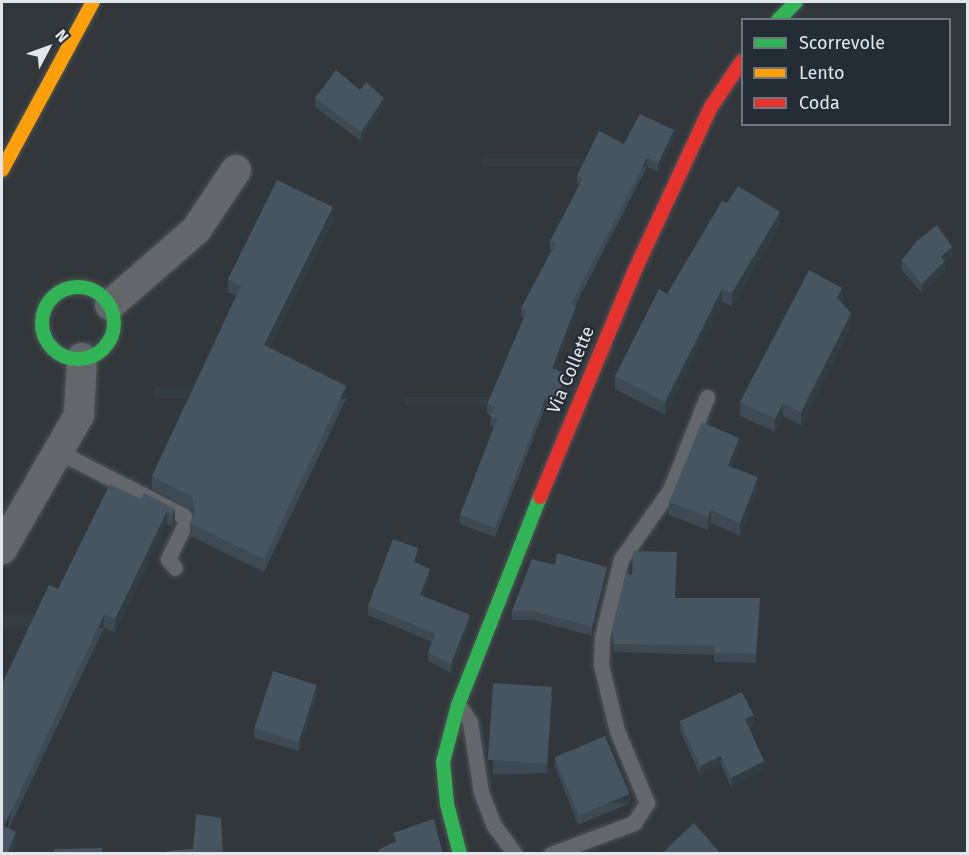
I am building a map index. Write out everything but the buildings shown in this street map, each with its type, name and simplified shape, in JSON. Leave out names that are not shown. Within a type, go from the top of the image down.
[{"type":"street","points":[[2,170],[93,2]]},
{"type":"street","points":[[780,18],[796,2]]},
{"type":"street","name":"Via Collette","points":[[460,854],[447,804],[442,762],[458,705],[562,441],[634,272],[711,107],[741,62]]},
{"type":"street","points":[[110,305],[196,230],[236,170]]},
{"type":"street","points":[[81,287],[93,290],[110,305],[114,328],[103,349],[82,358],[59,353],[50,345],[44,334],[44,311],[58,293],[81,287]]},
{"type":"street","points":[[2,549],[79,415],[82,358]]},
{"type":"lane","points":[[551,854],[634,823],[647,803],[617,731],[601,665],[602,637],[621,560],[670,490],[707,397]]},
{"type":"lane","points":[[59,452],[184,516],[185,525],[168,559],[175,568]]},
{"type":"lane","points":[[458,705],[470,722],[481,792],[493,824],[515,854]]},
{"type":"traffic: fast","points":[[780,18],[796,2]]},
{"type":"traffic: fast","points":[[78,287],[98,293],[108,303],[114,323],[108,343],[98,353],[78,359],[58,353],[48,343],[42,323],[48,303],[58,293],[78,287]]},
{"type":"traffic: fast","points":[[460,854],[447,804],[443,762],[458,705],[540,497]]},
{"type":"traffic: slow","points":[[2,170],[93,2]]},
{"type":"traffic: jam","points":[[540,497],[634,272],[711,107],[741,62]]}]
